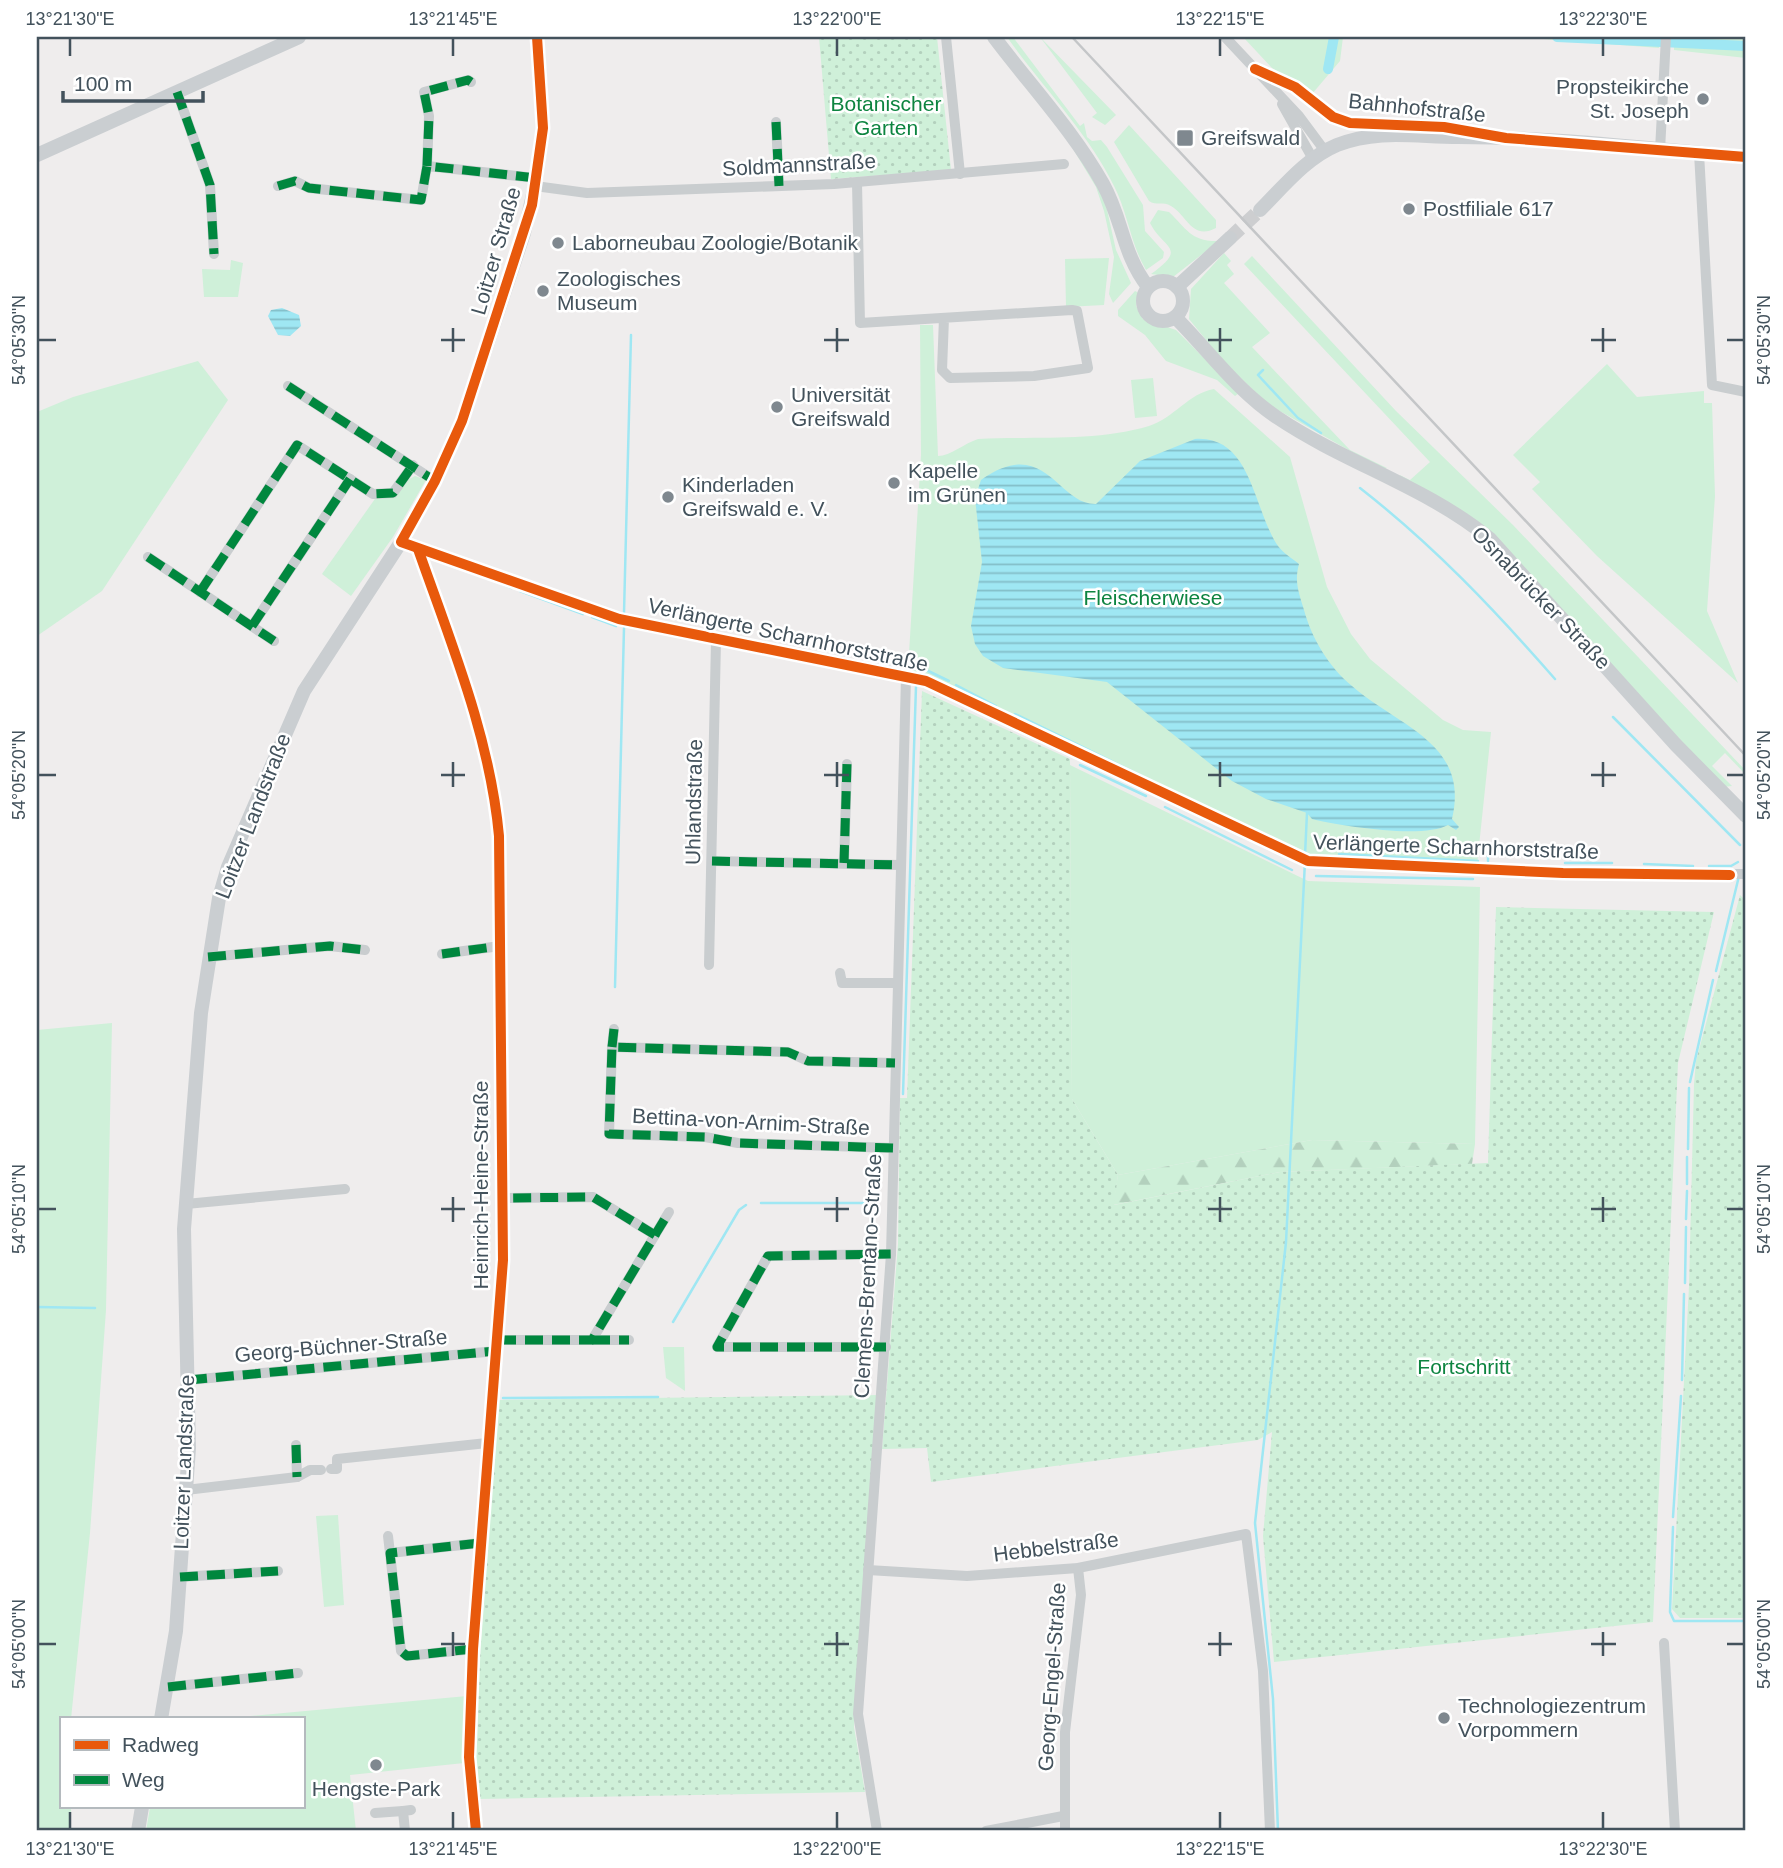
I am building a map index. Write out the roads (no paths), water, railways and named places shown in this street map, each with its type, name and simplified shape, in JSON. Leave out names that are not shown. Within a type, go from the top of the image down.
[{"type":"main road","points":[[37,155],[299,37]]},
{"type":"main road","name":"Loitzer Straße","points":[[401,542],[435,481],[470,398],[524,233],[536,182],[543,128],[537,37]]},
{"type":"main road","points":[[994,37],[1102,181],[1116,213],[1124,247],[1148,287],[1143,305],[1150,316],[1163,321],[1175,317],[1182,299],[1177,287],[1160,281],[1148,287]]},
{"type":"main road","name":"Bahnhofstraße","points":[[1319,155],[1349,141],[1383,134],[1506,138],[1746,157]]},
{"type":"main road","points":[[1260,210],[1319,155]]},
{"type":"main road","points":[[1177,287],[1230,238]]},
{"type":"main road","name":"Osnabrücker Straße","points":[[1175,317],[1242,389],[1271,413],[1457,514],[1490,539],[1676,745],[1746,816]]},
{"type":"main road","name":"Loitzer Landstraße","points":[[161,1717],[168,1687],[180,1577],[186,1490],[189,1380],[183,1254],[208,957],[228,867],[304,691],[401,542]]},
{"type":"main road","points":[[138,1831],[142,1808]]},
{"type":"street","points":[[946,37],[960,174]]},
{"type":"street","name":"Bahnhofstraße","points":[[1225,37],[1276,95],[1319,155]]},
{"type":"street","points":[[1660,150],[1666,37]]},
{"type":"street","name":"Bahnhofstraße","points":[[1255,69],[1295,87],[1333,117],[1343,121],[1461,129],[1506,138]]},
{"type":"street","points":[[278,186],[295,181],[309,188],[421,200],[427,166],[429,116],[424,92],[468,80],[471,82]]},
{"type":"street","points":[[177,92],[215,185],[214,254]]},
{"type":"street","points":[[776,122],[779,186]]},
{"type":"street","points":[[1699,153],[1712,385],[1746,392]]},
{"type":"street","name":"Soldmannstraße","points":[[427,166],[536,182],[587,193],[857,183],[1064,164]]},
{"type":"street","points":[[857,183],[860,323],[944,318],[1077,311],[1088,368],[1034,376],[950,378],[942,370],[944,318]]},
{"type":"street","points":[[288,386],[435,481]]},
{"type":"street","points":[[200,592],[297,445],[373,494],[393,493],[413,466]]},
{"type":"street","points":[[252,626],[350,479]]},
{"type":"street","name":"Verlängerte Scharnhorststraße","points":[[401,542],[619,620],[926,681],[1304,860],[1563,873],[1746,874]]},
{"type":"street","name":"Heinrich-Heine-Straße","points":[[418,550],[464,678],[495,791],[499,836],[503,1260],[487,1443],[468,1750],[477,1831]]},
{"type":"street","points":[[148,557],[274,641]]},
{"type":"street","name":"Uhlandstraße","points":[[709,965],[716,641]]},
{"type":"street","name":"Clemens-Brentano-Straße","points":[[877,1831],[859,1727],[891,1254],[906,677]]},
{"type":"street","points":[[844,863],[847,764]]},
{"type":"street","points":[[712,861],[900,865]]},
{"type":"street","points":[[208,957],[330,946],[365,950]]},
{"type":"street","points":[[442,954],[500,946]]},
{"type":"street","points":[[840,973],[842,983],[898,983]]},
{"type":"street","name":"Bettina-von-Arnim-Straße","points":[[614,1029],[609,1134],[705,1137],[738,1143],[893,1148]]},
{"type":"street","points":[[612,1047],[788,1052],[808,1061],[895,1063]]},
{"type":"street","points":[[186,1204],[345,1189]]},
{"type":"street","points":[[502,1198],[593,1197],[655,1235]]},
{"type":"street","points":[[592,1340],[669,1212]]},
{"type":"street","points":[[886,1347],[717,1347],[768,1256],[891,1254]]},
{"type":"street","name":"Georg-Büchner-Straße","points":[[189,1380],[497,1345],[629,1340]]},
{"type":"street","points":[[186,1490],[297,1477],[310,1470],[337,1469],[337,1459],[487,1443]]},
{"type":"street","points":[[296,1446],[297,1477]]},
{"type":"street","name":"Hebbelstraße","points":[[869,1570],[967,1576],[1078,1568],[1246,1534],[1262,1671],[1270,1831]]},
{"type":"street","points":[[388,1536],[401,1651],[407,1656],[473,1649]]},
{"type":"street","points":[[390,1553],[480,1544]]},
{"type":"street","name":"Georg-Engel-Straße","points":[[1065,1831],[1063,1815],[1068,1682],[1081,1595],[1078,1568]]},
{"type":"street","points":[[180,1577],[278,1570]]},
{"type":"street","points":[[1664,1643],[1675,1831]]},
{"type":"street","points":[[168,1687],[298,1673]]},
{"type":"street","points":[[375,1813],[407,1811],[405,1831]]},
{"type":"street","points":[[986,1831],[1063,1815]]},
{"type":"water","points":[[282,308],[299,315],[301,326],[290,336],[278,335],[268,316],[271,310]]},
{"type":"water","points":[[1195,439],[1214,441],[1229,449],[1240,462],[1278,546],[1299,564],[1297,582],[1304,610],[1317,642],[1329,661],[1352,686],[1409,726],[1441,754],[1451,772],[1455,793],[1452,819],[1459,827],[1456,830],[1448,825],[1420,831],[1382,830],[1312,819],[1307,813],[1266,799],[1232,781],[1107,682],[1003,668],[983,656],[975,644],[971,626],[982,562],[975,498],[981,480],[1003,468],[1021,464],[1036,468],[1071,494],[1096,504],[1140,461]]},
{"type":"waterway","points":[[1328,69],[1334,37]]},
{"type":"waterway","points":[[1557,37],[1746,46]]},
{"type":"waterway","points":[[624,613],[631,335]]},
{"type":"waterway","points":[[1263,370],[1258,375],[1298,418],[1321,433]]},
{"type":"waterway","points":[[1360,488],[1413,532],[1462,579],[1555,679]]},
{"type":"waterway","points":[[502,584],[512,588]]},
{"type":"waterway","points":[[520,591],[583,614]]},
{"type":"waterway","points":[[592,617],[616,626]]},
{"type":"waterway","points":[[615,987],[624,628]]},
{"type":"waterway","points":[[920,667],[949,681]]},
{"type":"waterway","points":[[956,685],[996,706]]},
{"type":"waterway","points":[[903,1094],[916,686]]},
{"type":"waterway","points":[[1015,714],[1238,823]]},
{"type":"waterway","points":[[1613,717],[1740,845]]},
{"type":"waterway","points":[[1080,765],[1146,796]]},
{"type":"waterway","points":[[1165,807],[1292,870]]},
{"type":"waterway","points":[[1305,855],[1307,813]]},
{"type":"waterway","points":[[1488,861],[1488,850],[1541,856]]},
{"type":"waterway","points":[[1339,854],[1478,861]]},
{"type":"waterway","points":[[1278,1831],[1273,1699],[1255,1523],[1286,1242],[1305,861]]},
{"type":"waterway","points":[[1709,866],[1731,866],[1738,862]]},
{"type":"waterway","points":[[1565,863],[1612,863]]},
{"type":"waterway","points":[[1644,864],[1693,866]]},
{"type":"waterway","points":[[1316,876],[1473,879]]},
{"type":"waterway","points":[[1716,971],[1739,876]]},
{"type":"waterway","points":[[1690,1082],[1713,980]]},
{"type":"waterway","points":[[1688,1149],[1689,1088]]},
{"type":"waterway","points":[[1687,1157],[1687,1184]]},
{"type":"waterway","points":[[1686,1219],[1687,1191]]},
{"type":"waterway","points":[[761,1203],[877,1203]]},
{"type":"waterway","points":[[673,1322],[739,1210],[746,1205]]},
{"type":"waterway","points":[[1685,1283],[1686,1227]]},
{"type":"waterway","points":[[1682,1380],[1684,1294]]},
{"type":"waterway","points":[[37,1307],[95,1308]]},
{"type":"waterway","points":[[1673,1517],[1681,1396]]},
{"type":"waterway","points":[[503,1398],[658,1397]]},
{"type":"waterway","points":[[1673,1527],[1670,1612],[1674,1621],[1746,1621]]},
{"type":"tunnel","points":[[1230,238],[1260,210]]},
{"type":"railway","points":[[1072,37],[1746,756]]},
{"type":"place","name":"Propsteikirche St. Joseph","points":[[1703,99]]},
{"type":"place","name":"Greifswald","points":[[1185,138]]},
{"type":"place","name":"Postfiliale 617","points":[[1409,209]]},
{"type":"place","name":"Laborneubau Zoologie/Botanik","points":[[558,243]]},
{"type":"place","name":"Zoologisches Museum","points":[[543,291]]},
{"type":"place","name":"Universität Greifswald","points":[[777,407]]},
{"type":"place","name":"Kapelle im Grünen","points":[[894,483]]},
{"type":"place","name":"Kinderladen Greifswald e. V.","points":[[668,497]]},
{"type":"place","name":"Technologiezentrum Vorpommern","points":[[1444,1718]]},
{"type":"place","name":"Hengste-Park","points":[[376,1765]]},
{"type":"park label","name":"Botanischer Garten","points":[[886,116]]},
{"type":"park label","name":"Fleischerwiese","points":[[1153,598]]},
{"type":"park label","name":"Fortschritt","points":[[1464,1367]]}]
